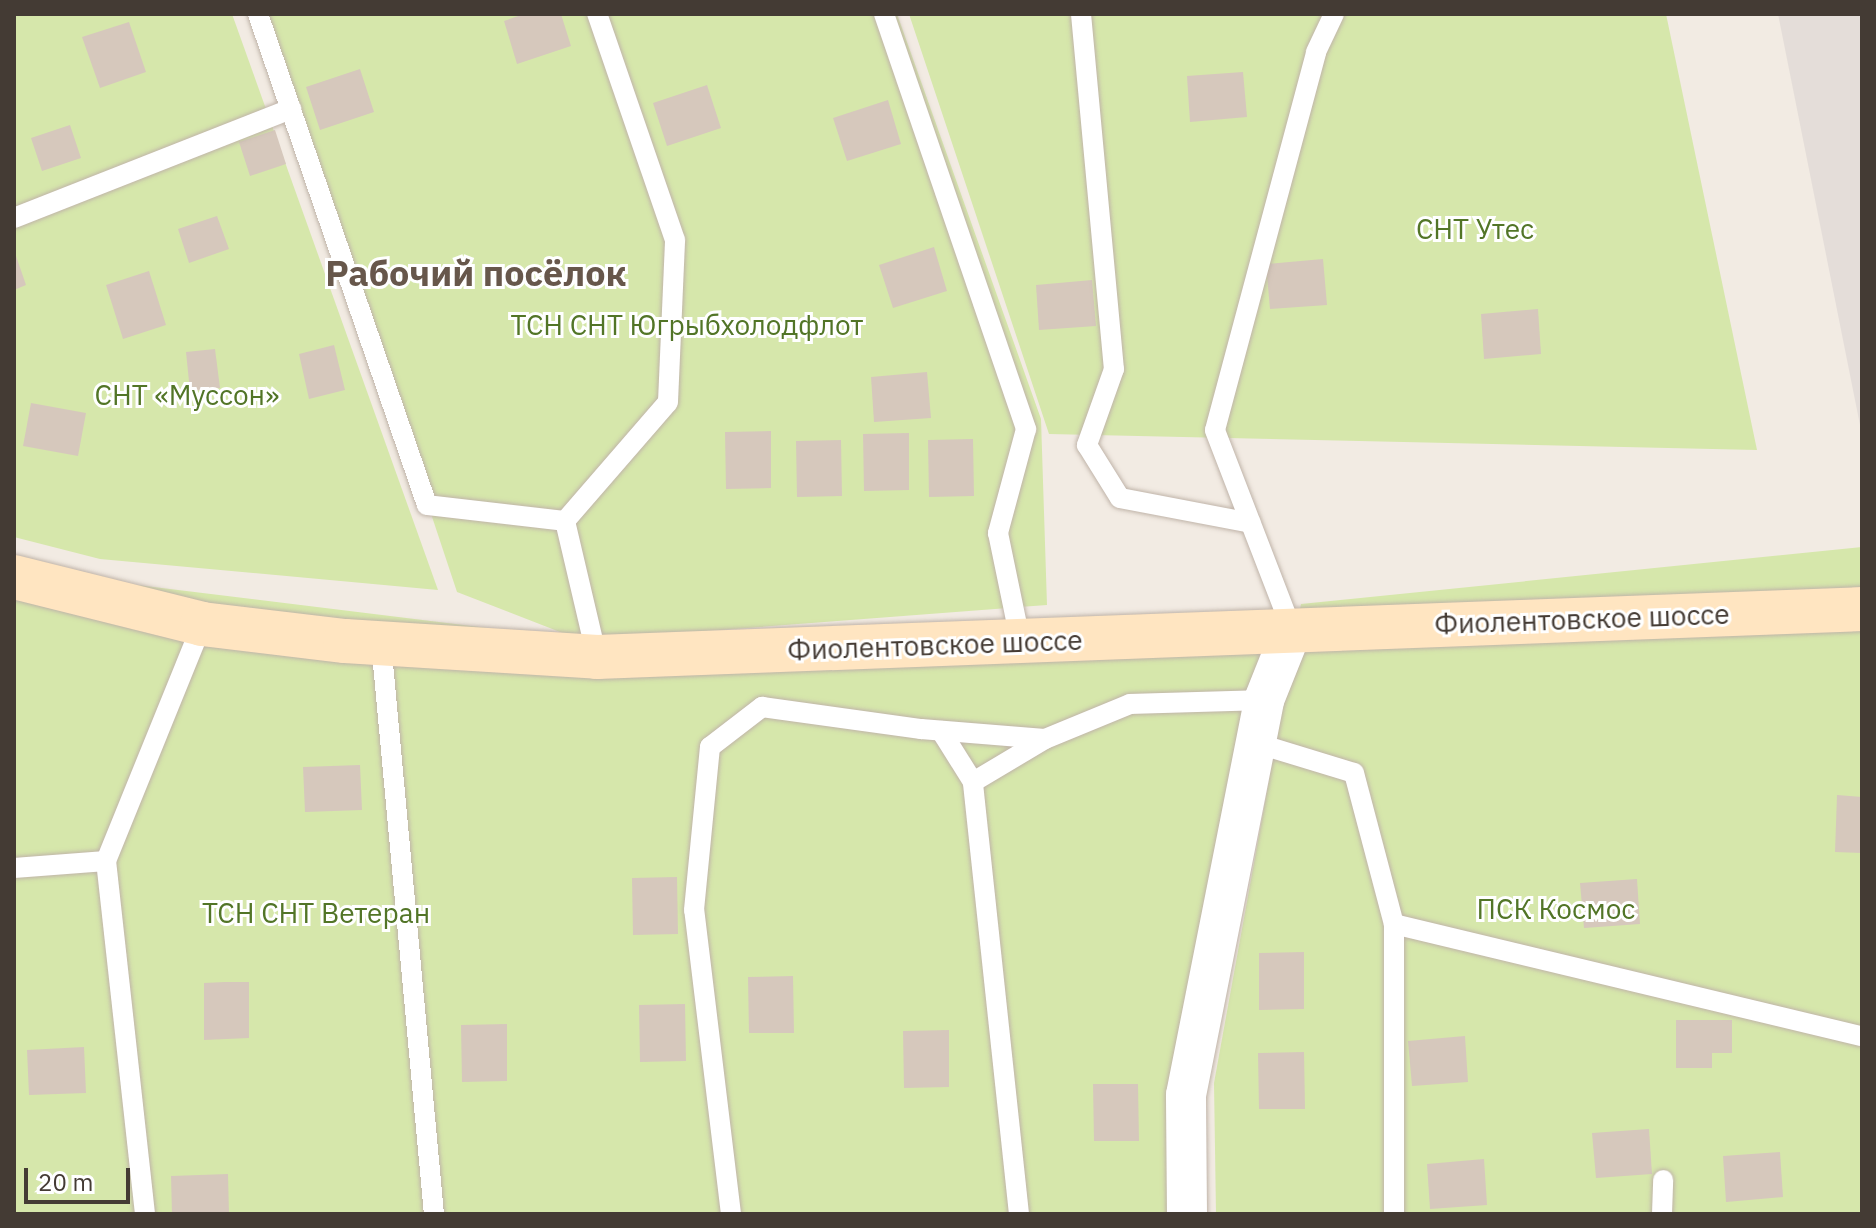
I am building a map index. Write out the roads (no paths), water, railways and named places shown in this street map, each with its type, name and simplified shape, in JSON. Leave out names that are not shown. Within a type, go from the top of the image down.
[{"type":"main road","name":"Фиолентовское шоссе","points":[[14,577],[202,624],[381,642],[597,657],[1862,609]]},
{"type":"street","points":[[1187,1214],[1186,1095],[1264,700],[1292,630]]},
{"type":"lane","points":[[258,14],[427,505],[565,521]]},
{"type":"lane","points":[[565,521],[668,402],[675,240],[597,14]]},
{"type":"lane","points":[[884,14],[1026,429],[998,533],[1018,630]]},
{"type":"lane","points":[[1081,14],[1114,369],[1087,445],[1120,498],[1251,523]]},
{"type":"lane","points":[[1292,630],[1215,430],[1316,52],[1334,14]]},
{"type":"lane","points":[[14,218],[291,109]]},
{"type":"lane","points":[[565,521],[597,657]]},
{"type":"lane","points":[[145,1214],[106,861],[202,624]]},
{"type":"lane","points":[[381,642],[434,1214]]},
{"type":"lane","points":[[973,782],[1045,739],[1130,704],[1264,700]]},
{"type":"lane","points":[[731,1214],[694,910],[710,747],[762,707],[941,731],[1045,739]]},
{"type":"lane","points":[[941,731],[973,782],[1019,1214]]},
{"type":"lane","points":[[1256,743],[1354,773],[1394,924],[1394,1214]]},
{"type":"lane","points":[[14,868],[106,861]]},
{"type":"lane","points":[[1394,924],[1862,1036]]},
{"type":"lane","points":[[1662,1214],[1663,1180]]},
{"type":"district","name":"Рабочий посёлок","points":[[476,273]]},
{"type":"park label","name":"СНТ Утес","points":[[1475,229]]},
{"type":"park label","name":"ТСН СНТ Югрыбхолодфлот","points":[[687,325]]},
{"type":"park label","name":"СНТ «Муссон»","points":[[187,395]]},
{"type":"park label","name":"ПСК Космос","points":[[1556,909]]},
{"type":"park label","name":"ТСН СНТ Ветеран","points":[[316,913]]}]
